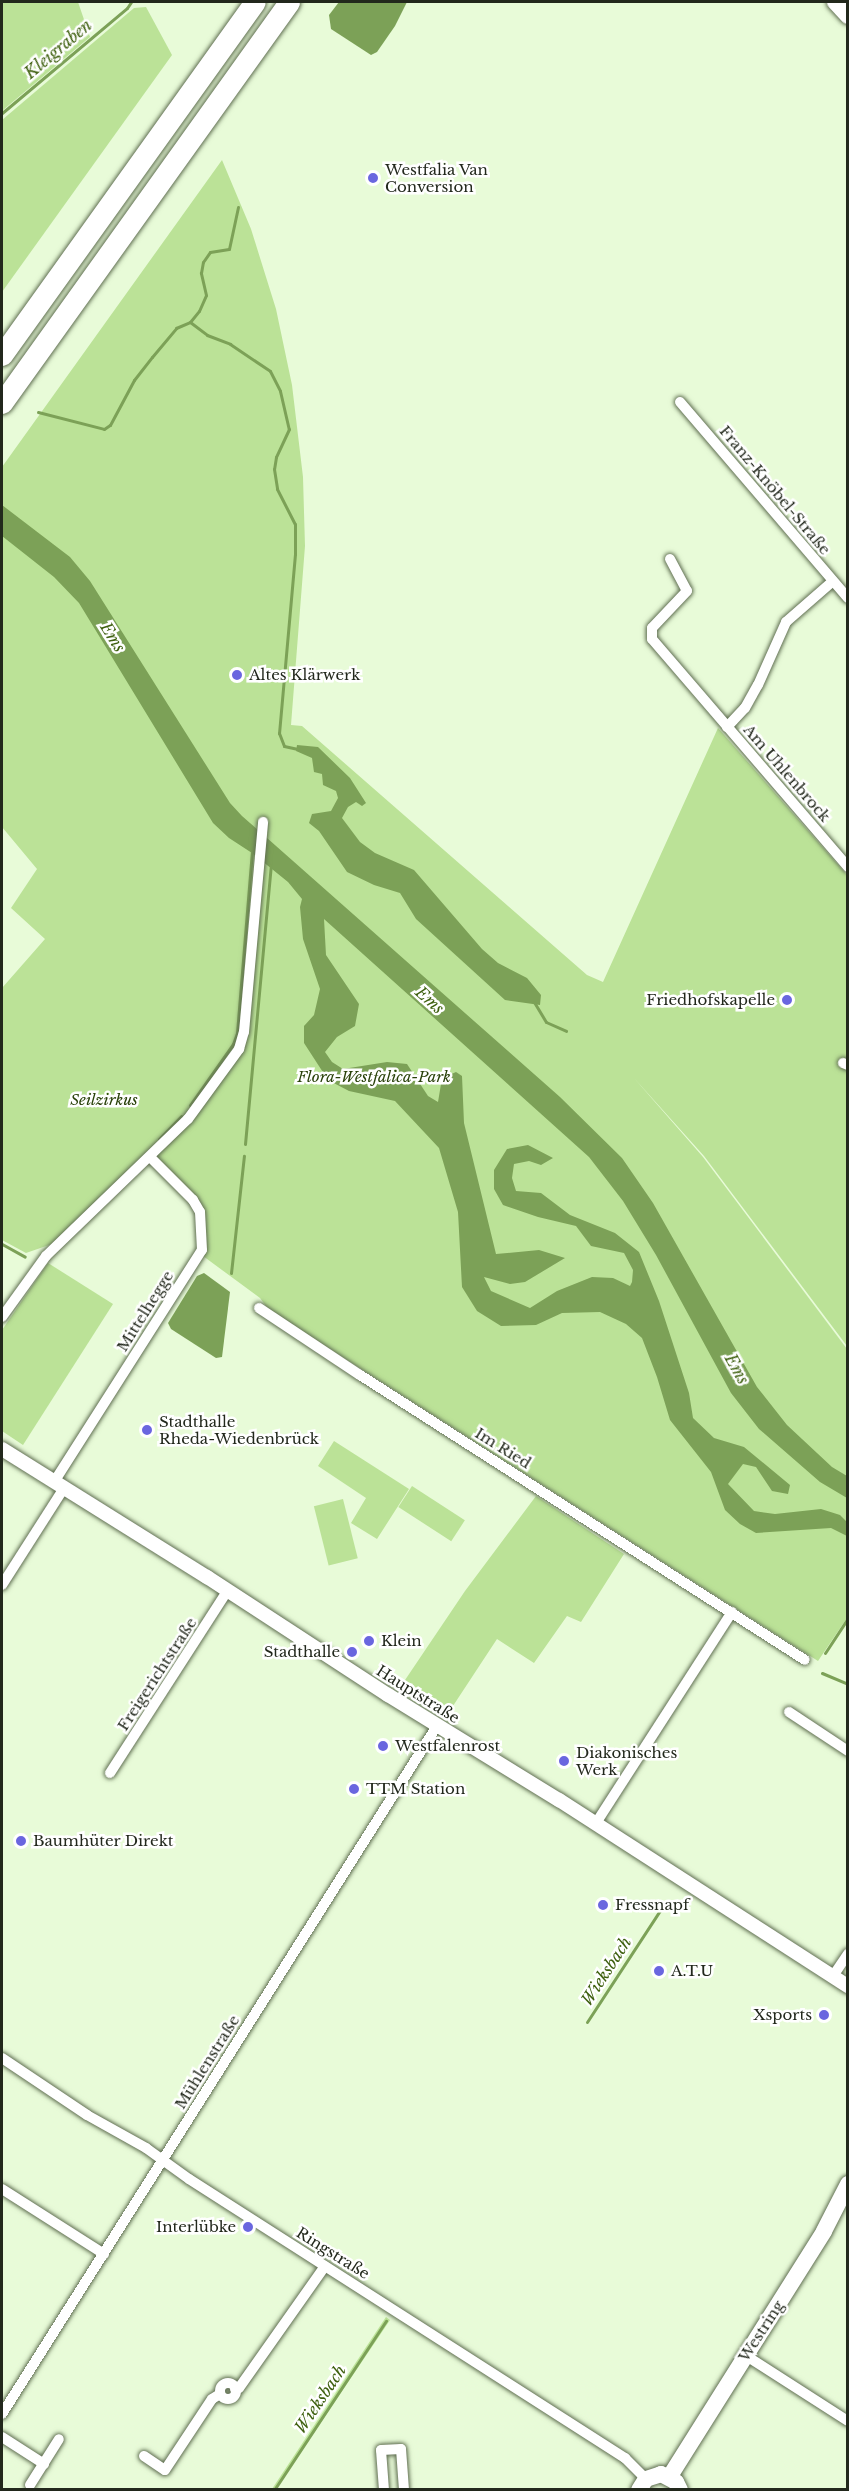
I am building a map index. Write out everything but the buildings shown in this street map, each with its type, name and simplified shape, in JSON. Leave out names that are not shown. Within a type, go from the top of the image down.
[{"type":"highway","points":[[2,355],[255,2]]},
{"type":"highway","points":[[2,403],[289,2]]},
{"type":"main road","points":[[835,2],[848,16]]},
{"type":"main road","name":"Westring","points":[[669,2476],[824,2232],[848,2184]]},
{"type":"main road","points":[[642,2484],[662,2474],[669,2476],[680,2490]]},
{"type":"street","name":"Franz-Knöbel-Straße","points":[[680,402],[848,598]]},
{"type":"street","name":"Am Uhlenbrock","points":[[670,559],[687,591],[652,628],[652,639],[848,867]]},
{"type":"street","name":"Am Uhlenbrock","points":[[727,727],[745,708],[758,685],[786,622],[833,581]]},
{"type":"street","points":[[2,1317],[46,1256],[151,1158],[188,1119],[239,1049],[244,1032],[263,822]]},
{"type":"street","name":"Mittelhegge","points":[[2,1586],[59,1485],[202,1250],[200,1212],[193,1200],[151,1158]]},
{"type":"street","name":"Im Ried","points":[[259,1308],[805,1660]]},
{"type":"street","name":"Hauptstraße","points":[[2,1449],[228,1590],[437,1726],[596,1823],[848,1986]]},
{"type":"street","name":"Freigerichtstraße","points":[[110,1773],[228,1590]]},
{"type":"street","points":[[596,1823],[732,1612]]},
{"type":"street","points":[[789,1712],[848,1751]]},
{"type":"street","name":"Mühlenstraße","points":[[2,2414],[437,1726]]},
{"type":"street","points":[[833,1976],[848,1954]]},
{"type":"street","name":"Ringstraße","points":[[2,2058],[87,2115],[163,2160],[189,2179],[625,2458],[642,2484]]},
{"type":"street","points":[[2,2189],[104,2254]]},
{"type":"street","points":[[144,2456],[165,2470],[212,2399],[220,2394],[228,2399],[234,2396],[235,2389],[239,2388],[325,2266]]},
{"type":"street","points":[[745,2355],[848,2421]]},
{"type":"street","points":[[2,2437],[44,2464]]},
{"type":"street","points":[[30,2485],[59,2439]]},
{"type":"street","points":[[384,2490],[381,2450],[401,2449],[404,2490]]},
{"type":"green space","points":[[2,2],[78,2],[90,37],[2,111]]},
{"type":"green space","points":[[146,7],[172,55],[2,292],[2,120],[134,8]]},
{"type":"green space","name":"Flora-Westfalica-Park","points":[[222,160],[251,229],[276,309],[292,385],[303,477],[305,546],[291,725],[302,726],[587,975],[603,982],[718,728],[847,875],[847,1346],[704,1156],[634,1078],[703,1157],[847,1349],[847,1618],[818,1661],[269,1310],[260,1298],[203,1256],[204,1211],[150,1151],[52,1244],[26,1253],[2,1240],[2,988],[45,939],[11,908],[37,869],[2,827],[2,467]]},
{"type":"green space","points":[[48,1263],[113,1304],[23,1445],[2,1431],[2,1330]]},
{"type":"green space","points":[[334,1441],[409,1489],[377,1539],[351,1523],[366,1498],[318,1466]]},
{"type":"green space","points":[[412,1486],[465,1520],[451,1541],[398,1507]]},
{"type":"green space","points":[[536,1496],[624,1554],[581,1622],[567,1616],[534,1663],[497,1639],[449,1712],[403,1683],[465,1591]]},
{"type":"green space","points":[[343,1499],[358,1558],[329,1565],[314,1506]]},
{"type":"green space","points":[[386,2317],[390,2320],[276,2489],[272,2489]]},
{"type":"water","points":[[339,2],[407,2],[395,26],[377,52],[371,55],[331,29],[329,15]]},
{"type":"water","name":"Ems","points":[[2,505],[70,557],[90,581],[230,803],[242,816],[560,1097],[622,1158],[653,1203],[757,1387],[787,1425],[832,1467],[847,1476],[847,1498],[820,1482],[759,1429],[731,1393],[656,1255],[623,1201],[589,1157],[324,919],[326,955],[359,1004],[355,1026],[337,1037],[325,1052],[332,1062],[343,1069],[387,1062],[407,1064],[428,1096],[438,1102],[441,1084],[447,1076],[456,1072],[462,1076],[464,1123],[496,1254],[539,1250],[565,1258],[525,1282],[510,1284],[484,1277],[491,1291],[530,1308],[557,1291],[592,1277],[613,1278],[630,1286],[632,1282],[633,1270],[624,1253],[591,1246],[576,1226],[538,1217],[503,1205],[494,1189],[494,1170],[507,1149],[528,1145],[553,1158],[541,1165],[529,1161],[514,1164],[512,1178],[516,1191],[541,1193],[570,1215],[615,1233],[639,1252],[659,1301],[689,1393],[693,1418],[714,1438],[744,1447],[790,1485],[788,1494],[772,1491],[756,1467],[743,1464],[728,1484],[754,1511],[775,1514],[821,1509],[840,1515],[847,1522],[847,1536],[831,1528],[756,1533],[740,1524],[725,1510],[711,1472],[670,1420],[642,1338],[626,1324],[600,1312],[562,1313],[536,1325],[501,1326],[477,1311],[462,1287],[458,1212],[439,1148],[395,1101],[349,1091],[328,1080],[304,1043],[304,1026],[314,1015],[320,989],[303,939],[300,907],[302,899],[288,882],[229,838],[213,823],[79,603],[54,577],[2,536]]},
{"type":"water","points":[[297,745],[318,747],[350,778],[366,803],[362,806],[356,802],[348,807],[342,818],[360,842],[375,853],[414,870],[482,949],[498,963],[527,978],[541,995],[540,1005],[505,1000],[416,919],[400,893],[374,885],[347,872],[319,831],[309,823],[312,814],[331,811],[338,798],[336,791],[323,785],[322,774],[314,772],[312,758],[296,751]]},
{"type":"water","points":[[204,1273],[230,1292],[222,1357],[216,1358],[171,1329],[168,1323],[197,1276]]},
{"type":"waterway","name":"Kleigraben","points":[[2,113],[127,8],[131,2]]},
{"type":"waterway","points":[[38,412],[104,429],[110,425],[134,380],[176,328],[190,322],[199,311],[206,295],[201,273],[203,262],[210,252],[229,249],[238,207]]},
{"type":"waterway","points":[[190,322],[207,335],[230,344],[270,371],[280,391],[289,429],[276,457],[274,469],[277,489],[295,524],[295,554],[279,733],[284,746],[298,749]]},
{"type":"waterway","points":[[190,1105],[233,1044],[237,1033],[252,852]]},
{"type":"waterway","points":[[245,1144],[271,865]]},
{"type":"waterway","points":[[534,1002],[546,1022],[566,1031]]},
{"type":"waterway","points":[[159,1139],[181,1116]]},
{"type":"waterway","points":[[231,1273],[244,1156]]},
{"type":"waterway","points":[[2,1244],[25,1257]]},
{"type":"waterway","name":"Wieksbach","points":[[825,1653],[848,1618]]},
{"type":"waterway","points":[[822,1673],[848,1684]]},
{"type":"waterway","name":"Wieksbach","points":[[587,2022],[665,1903]]},
{"type":"waterway","name":"Wieksbach","points":[[274,2490],[386,2321]]},
{"type":"place","name":"Westfalia Van Conversion","points":[[373,178]]},
{"type":"place","name":"Altes Klärwerk","points":[[237,675]]},
{"type":"place","name":"Friedhofskapelle","points":[[787,1000]]},
{"type":"place","name":"Stadthalle Rheda-Wiedenbrück","points":[[147,1430]]},
{"type":"place","name":"Klein","points":[[369,1641]]},
{"type":"place","name":"Stadthalle","points":[[352,1652]]},
{"type":"place","name":"Westfalenrost","points":[[383,1746]]},
{"type":"place","name":"Diakonisches Werk","points":[[564,1761]]},
{"type":"place","name":"TTM Station","points":[[354,1789]]},
{"type":"place","name":"Baumhüter Direkt","points":[[21,1841]]},
{"type":"place","name":"Fressnapf","points":[[603,1905]]},
{"type":"place","name":"A.T.U","points":[[659,1971]]},
{"type":"place","name":"Xsports","points":[[824,2015]]},
{"type":"place","name":"Interlübke","points":[[248,2227]]},
{"type":"park label","name":"Seilzirkus","points":[[104,1100]]}]
